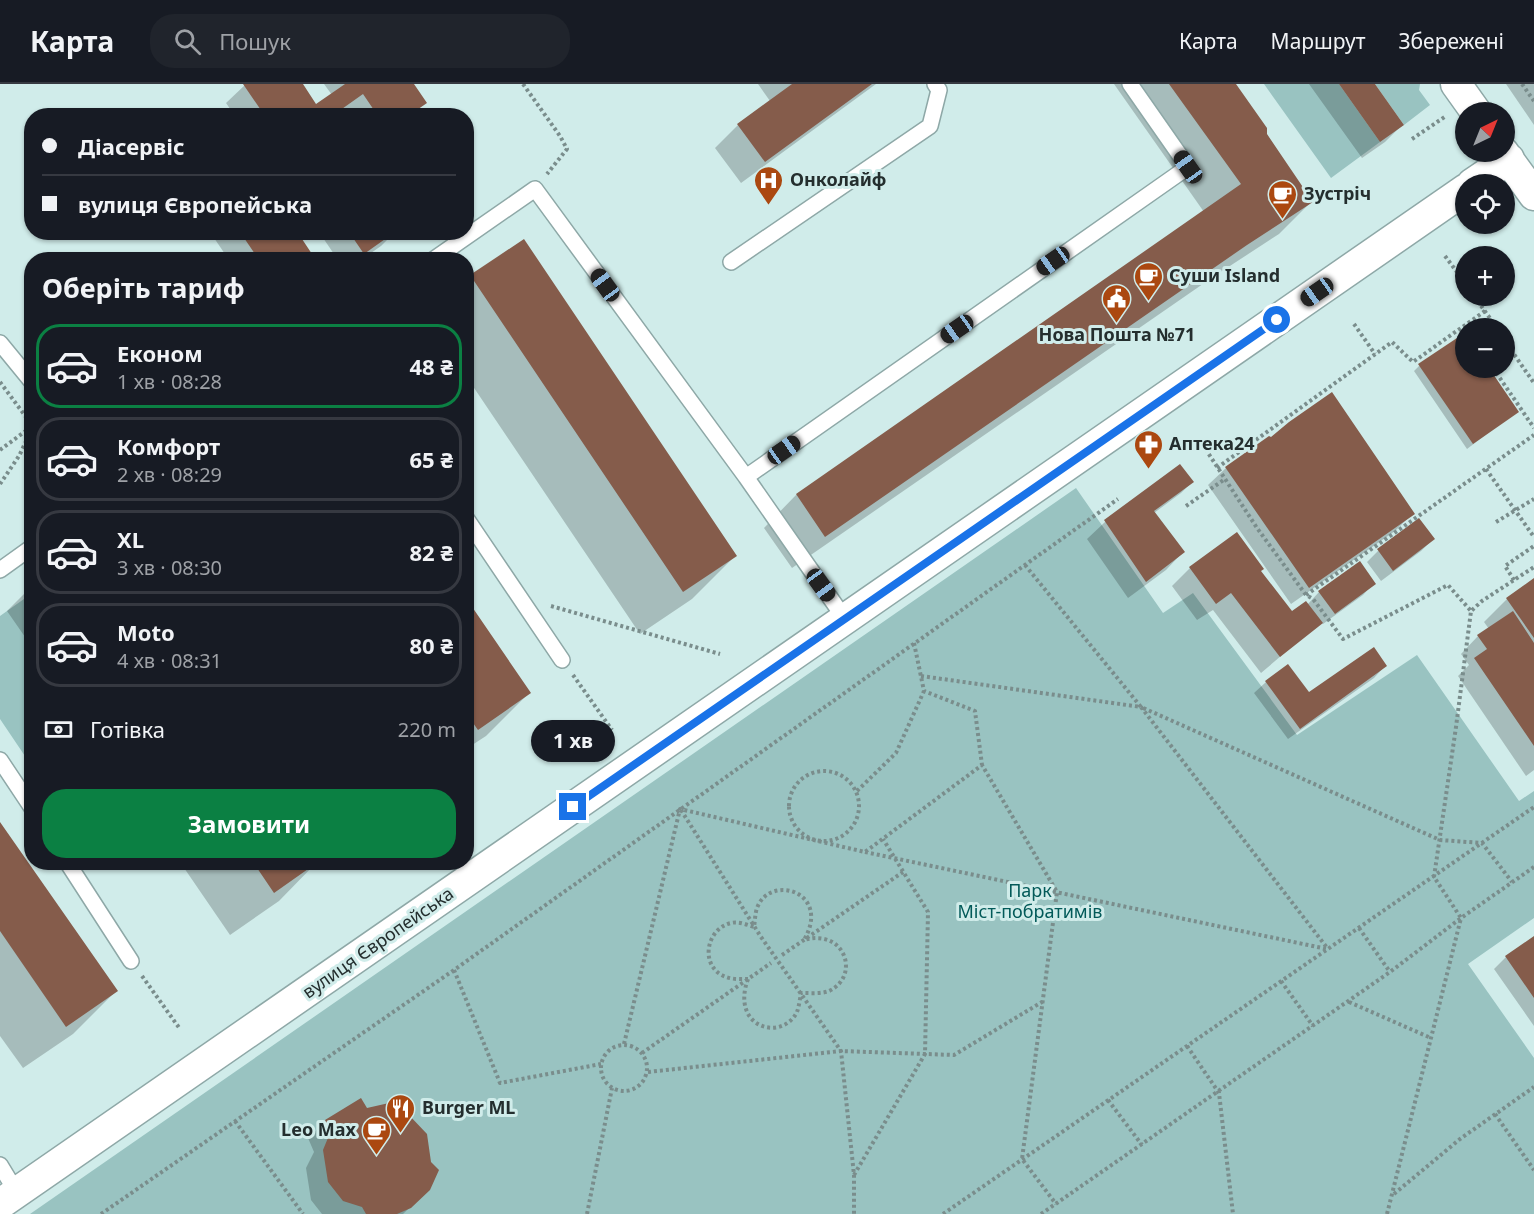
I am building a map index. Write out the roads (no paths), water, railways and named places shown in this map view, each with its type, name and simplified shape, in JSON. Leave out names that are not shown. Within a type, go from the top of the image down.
[{"type":"street","points":[[1456,84],[1469,102]]},
{"type":"street","points":[[1484,174],[1498,162]]},
{"type":"street","points":[[1511,162],[1534,195]]},
{"type":"street","name":"вулиця Європейська","points":[[8,1198],[1455,197]]},
{"type":"lane","points":[[731,262],[930,126],[939,90],[935,84]]},
{"type":"lane","points":[[746,477],[1188,167],[1130,84]]},
{"type":"lane","points":[[474,231],[535,189],[746,477],[845,619]]},
{"type":"lane","points":[[444,252],[462,240]]},
{"type":"lane","points":[[0,343],[24,372]]},
{"type":"lane","points":[[474,530],[562,660]]},
{"type":"lane","points":[[0,570],[24,554]]},
{"type":"lane","points":[[0,760],[24,796]]},
{"type":"lane","points":[[72,870],[131,961]]},
{"type":"lane","points":[[0,1165],[8,1198]]},
{"type":"place","name":"Онколайф","points":[[769,206]]},
{"type":"place","name":"Зустрiч","points":[[1283,220]]},
{"type":"place","name":"Суши Island","points":[[1148,302]]},
{"type":"place","name":"Нова Пошта №71","points":[[1117,324]]},
{"type":"place","name":"Аптека24","points":[[1148,470]]},
{"type":"place","name":"Burger ML","points":[[401,1134]]},
{"type":"place","name":"Leo Max","points":[[377,1156]]},
{"type":"park label","name":"Парк Міст-побратимів","points":[[1030,901]]}]
